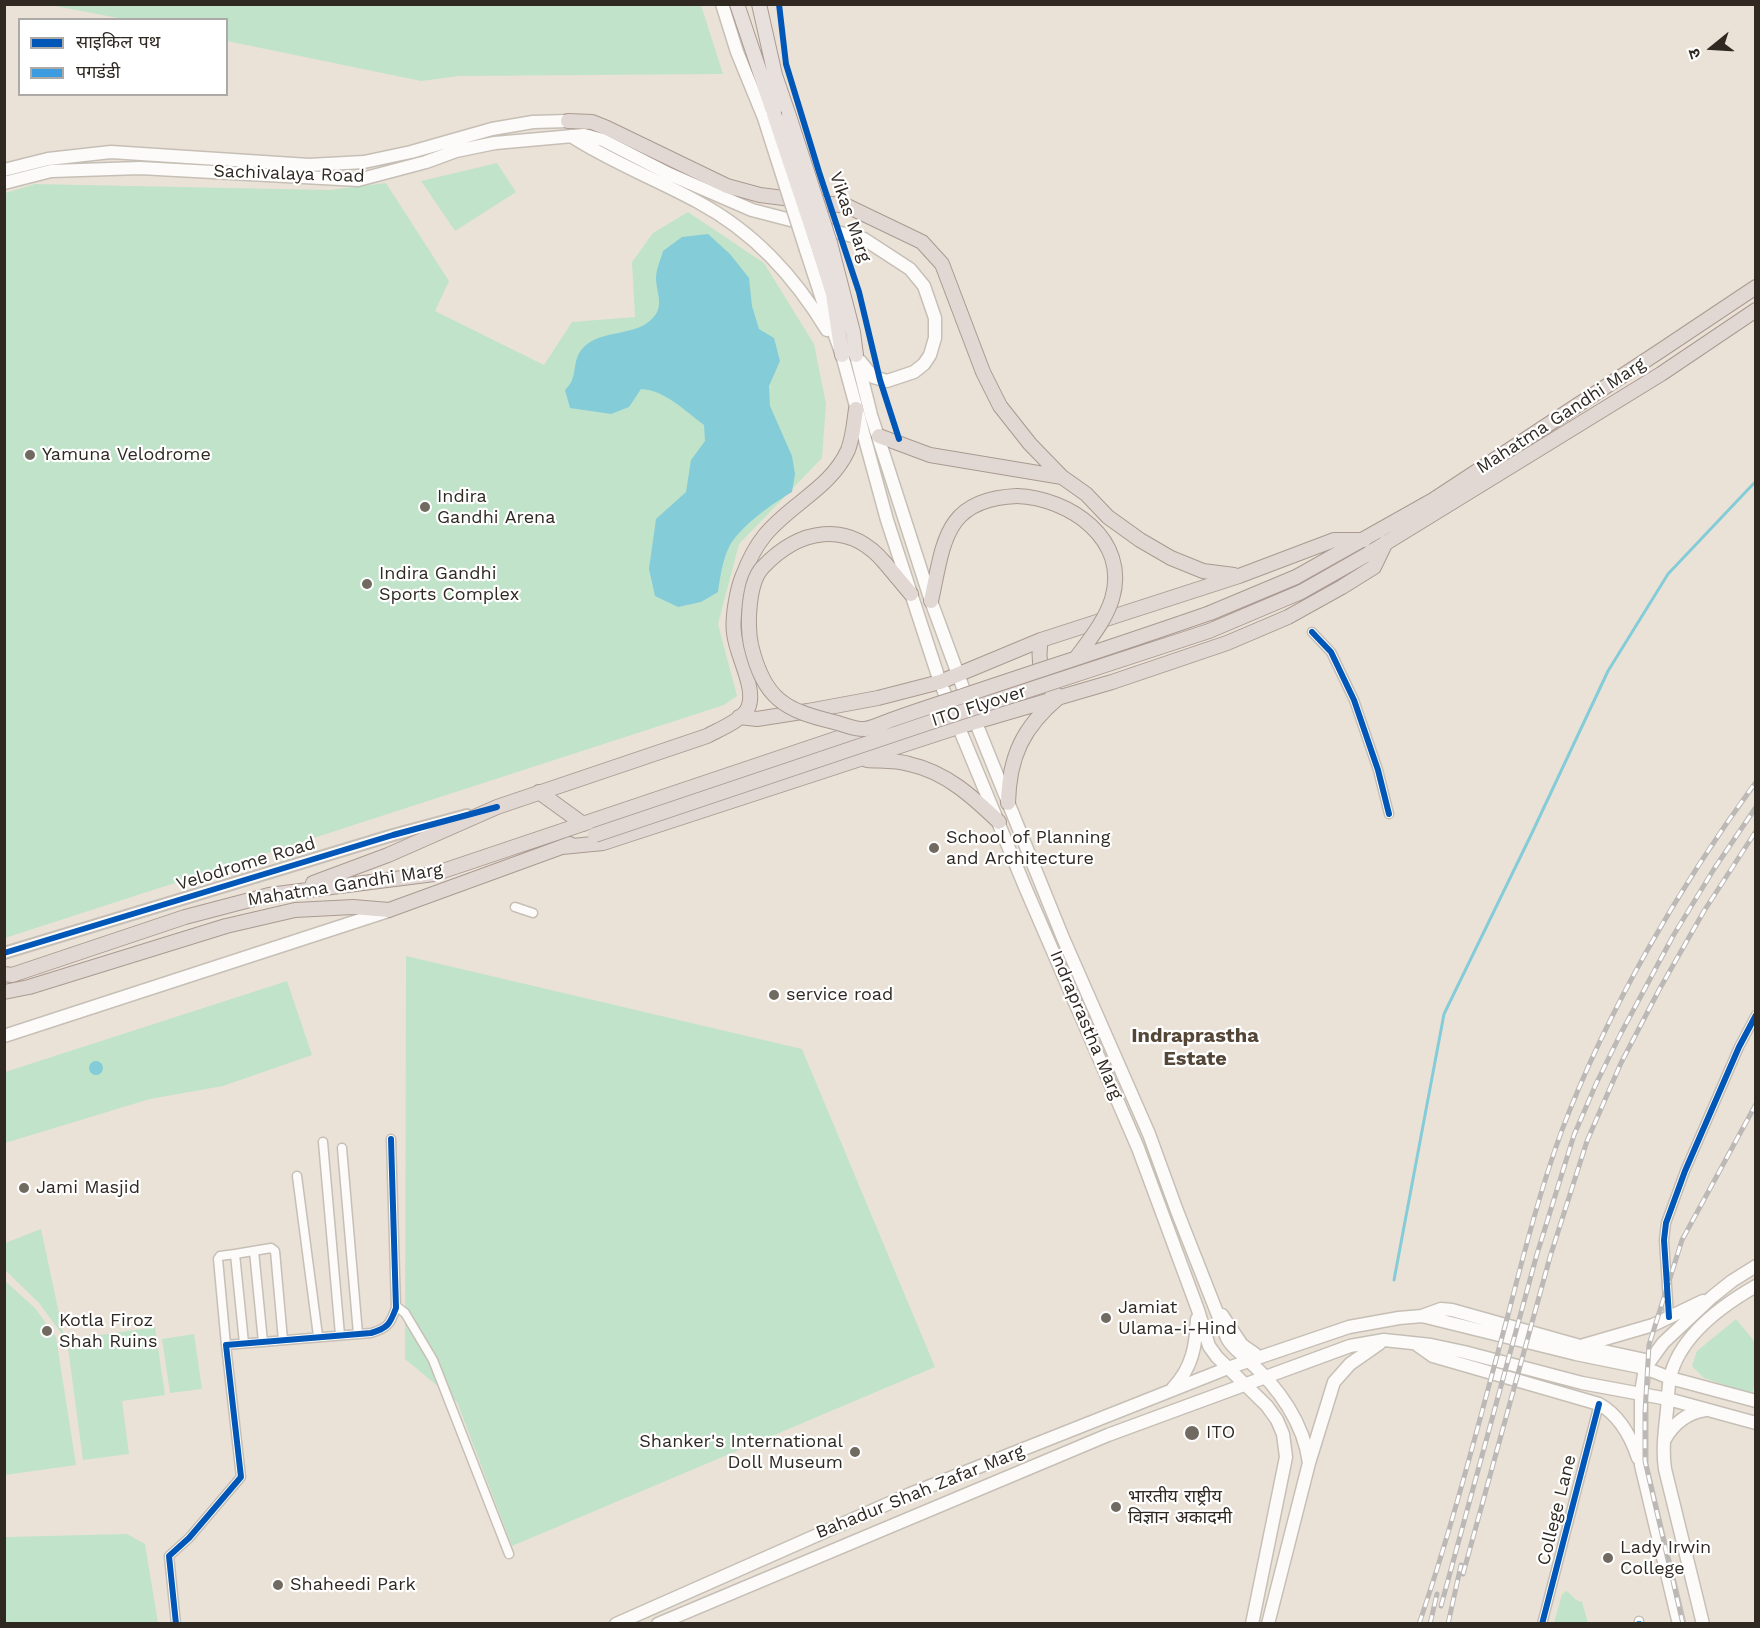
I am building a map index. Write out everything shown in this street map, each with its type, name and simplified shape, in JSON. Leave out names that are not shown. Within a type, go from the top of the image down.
[{"type":"highway","points":[[568,121],[592,122],[654,165],[750,193],[847,206],[922,242],[942,264],[983,372],[1000,406],[1030,444],[1062,477],[1086,494],[1108,517],[1140,540],[1171,558],[1203,571],[1239,576]]},
{"type":"highway","name":"Mahatma Gandhi Marg","points":[[1364,540],[1442,494],[1755,287]]},
{"type":"highway","name":"Mahatma Gandhi Marg","points":[[1386,542],[1661,374],[1755,310]]},
{"type":"highway","points":[[291,891],[388,855],[497,807],[707,736],[748,710],[752,693],[742,667],[733,632],[742,576],[765,534],[817,490],[834,471],[847,451],[856,410]]},
{"type":"highway","points":[[879,436],[930,456],[1062,477]]},
{"type":"highway","points":[[931,601],[946,539],[959,516],[970,506],[999,496],[1035,497],[1066,508],[1096,530],[1108,547],[1115,568],[1114,589],[1105,617],[1076,658]]},
{"type":"highway","points":[[865,729],[800,713],[771,693],[755,659],[750,641],[749,609],[756,578],[761,568],[781,550],[806,537],[822,533],[837,533],[865,545],[885,563],[911,594]]},
{"type":"highway","points":[[739,717],[757,719],[808,711],[878,698],[940,682],[1041,640],[1239,576],[1334,540],[1364,540]]},
{"type":"highway","name":"ITO Flyover","points":[[588,822],[1210,613],[1296,577],[1364,540]]},
{"type":"highway","points":[[562,847],[603,843],[958,727],[1059,698],[1227,643],[1288,617],[1374,567],[1386,542]]},
{"type":"highway","name":"ITO Flyover","points":[[562,847],[1209,631],[1301,592],[1386,542]]},
{"type":"highway","points":[[1041,640],[1038,656],[1043,676],[1049,688],[1059,698]]},
{"type":"highway","points":[[1008,803],[1009,773],[1021,743],[1037,716],[1059,698]]},
{"type":"highway","points":[[862,759],[909,764],[949,779],[999,822]]},
{"type":"highway","points":[[539,792],[588,822]]},
{"type":"highway","name":"Mahatma Gandhi Marg","points":[[7,976],[185,917],[291,891],[434,874],[588,822]]},
{"type":"highway","name":"Mahatma Gandhi Marg","points":[[389,910],[562,847]]},
{"type":"highway","points":[[4,992],[29,987],[226,926],[296,910],[353,907],[389,910]]},
{"type":"main road","name":"Vikas Marg","points":[[723,4],[737,52],[818,246]]},
{"type":"main road","name":"Vikas Marg","points":[[737,4],[818,246],[849,355],[879,436],[931,601],[976,723]]},
{"type":"main road","name":"Vikas Marg","points":[[759,4],[818,246]]},
{"type":"main road","name":"Sachivalaya Road","points":[[4,183],[51,171],[140,168],[358,180],[366,179],[413,158],[492,129],[533,122],[568,121]]},
{"type":"main road","points":[[533,122],[535,140]]},
{"type":"main road","name":"Sachivalaya Road","points":[[4,170],[48,159],[111,152],[309,165],[364,162],[413,158],[495,143],[570,136],[654,165]]},
{"type":"main road","points":[[364,162],[366,179]]},
{"type":"main road","points":[[654,165],[752,210],[864,239],[910,269],[924,286],[935,318],[935,338],[927,360],[914,372],[887,381],[873,377],[849,355],[769,253],[731,222],[699,202],[654,165]]},
{"type":"main road","name":"Vikas Marg","points":[[849,355],[856,410],[887,520],[940,682]]},
{"type":"main road","name":"Indraprastha Marg","points":[[940,682],[1138,1148],[1209,1346],[1216,1357],[1242,1384],[1267,1406],[1283,1434],[1286,1457],[1252,1623]]},
{"type":"main road","name":"Indraprastha Marg","points":[[976,723],[1063,938],[1149,1134],[1230,1344],[1263,1376],[1296,1420],[1303,1434],[1310,1462]]},
{"type":"main road","name":"Mahatma Gandhi Marg","points":[[4,1036],[389,910]]},
{"type":"main road","points":[[1641,1465],[1641,1393],[1648,1364],[1663,1343],[1712,1297],[1755,1266]]},
{"type":"main road","points":[[1732,1281],[1740,1295]]},
{"type":"main road","points":[[1704,1623],[1668,1485],[1663,1444],[1670,1378],[1680,1353],[1690,1338],[1707,1321],[1755,1286]]},
{"type":"main road","points":[[1580,1346],[1643,1328],[1712,1297]]},
{"type":"main road","points":[[1214,1305],[1233,1329],[1242,1345],[1262,1356]]},
{"type":"main road","points":[[1422,1316],[1440,1309],[1452,1310],[1648,1364],[1670,1378],[1755,1401]]},
{"type":"main road","points":[[1170,1392],[1180,1381],[1191,1362],[1198,1310]]},
{"type":"main road","points":[[1249,1360],[1348,1327],[1399,1317],[1422,1316],[1564,1351],[1648,1364]]},
{"type":"main road","points":[[1268,1623],[1310,1462],[1334,1382],[1350,1364],[1384,1340]]},
{"type":"main road","points":[[1263,1376],[1350,1346],[1384,1340],[1464,1352],[1582,1383],[1668,1399],[1755,1423]]},
{"type":"main road","points":[[1415,1343],[1433,1356],[1599,1404],[1614,1416],[1622,1426],[1641,1465],[1679,1623]]},
{"type":"main road","name":"Bahadur Shah Zafar Marg","points":[[616,1623],[910,1494],[1249,1360]]},
{"type":"main road","name":"Bahadur Shah Zafar Marg","points":[[658,1623],[1029,1467],[1263,1376]]},
{"type":"main road","points":[[1578,1397],[1582,1383]]},
{"type":"main road","points":[[1663,1444],[1681,1420],[1696,1412],[1707,1410]]},
{"type":"main road","points":[[1646,1489],[1646,1483],[1656,1475],[1665,1479],[1668,1485]]},
{"type":"street","points":[[1312,632],[1331,652],[1354,700],[1378,770],[1389,814]]},
{"type":"street","name":"Velodrome Road","points":[[4,953],[393,835],[497,807]]},
{"type":"street","points":[[515,907],[533,913]]},
{"type":"street","points":[[1669,1317],[1664,1240],[1666,1223],[1684,1171],[1755,1015]]},
{"type":"street","points":[[226,1345],[358,1334],[382,1330],[390,1324],[396,1306],[391,1139]]},
{"type":"street","points":[[323,1142],[340,1335]]},
{"type":"street","points":[[342,1148],[358,1334]]},
{"type":"street","points":[[297,1176],[318,1336]]},
{"type":"street","points":[[176,1623],[169,1556],[189,1538],[241,1477],[226,1345],[218,1259],[220,1256],[272,1248],[283,1340]]},
{"type":"street","points":[[254,1251],[263,1342]]},
{"type":"street","points":[[235,1254],[244,1343]]},
{"type":"street","points":[[396,1306],[405,1313],[433,1360],[509,1554]]},
{"type":"street","name":"College Lane","points":[[1542,1623],[1599,1404]]},
{"type":"green space","points":[[50,5],[701,5],[723,74],[459,76],[421,81],[228,41],[228,18],[118,18]]},
{"type":"green space","points":[[497,163],[516,192],[455,231],[421,181]]},
{"type":"green space","name":"Indira Gandhi Sports Complex","points":[[386,183],[449,281],[435,311],[544,365],[572,322],[635,317],[632,262],[653,233],[688,212],[764,263],[814,344],[826,404],[822,458],[739,544],[718,624],[737,696],[724,705],[5,938],[5,193],[35,184],[329,190]]},
{"type":"green space","points":[[406,956],[802,1049],[935,1367],[512,1546],[457,1402],[405,1359]]},
{"type":"green space","points":[[287,981],[312,1055],[223,1086],[150,1099],[5,1143],[5,1072]]},
{"type":"green space","points":[[41,1229],[64,1337],[39,1303],[5,1270],[5,1243]]},
{"type":"green space","points":[[4,1280],[35,1308],[56,1337],[76,1465],[5,1475]]},
{"type":"green space","points":[[1736,1319],[1755,1342],[1755,1384],[1752,1394],[1704,1378],[1692,1366],[1697,1351]]},
{"type":"green space","points":[[155,1327],[165,1395],[122,1401],[129,1454],[83,1460],[67,1340]]},
{"type":"green space","points":[[194,1334],[202,1389],[170,1393],[162,1339]]},
{"type":"green space","points":[[127,1534],[145,1544],[158,1623],[5,1623],[5,1537]]},
{"type":"green space","points":[[1567,1591],[1576,1600],[1582,1602],[1588,1623],[1554,1623],[1562,1594]]},
{"type":"water","points":[[708,234],[730,254],[749,278],[752,306],[759,329],[774,338],[780,361],[769,386],[770,406],[792,456],[795,474],[792,492],[767,509],[735,537],[724,562],[718,592],[701,602],[678,607],[655,596],[649,569],[656,519],[686,492],[691,460],[705,441],[704,425],[674,402],[650,390],[641,389],[629,407],[611,414],[570,408],[565,390],[572,380],[579,354],[590,342],[640,327],[656,314],[659,301],[656,275],[663,251],[682,237]]},
{"type":"water","points":[[96,1061],[101,1063],[103,1068],[101,1073],[96,1075],[91,1073],[89,1068],[91,1063]]},
{"type":"waterway","points":[[1394,1280],[1444,1014],[1608,671],[1668,574],[1756,481]]},
{"type":"railway","points":[[1419,1624],[1455,1509],[1533,1222],[1562,1130],[1580,1085],[1623,994],[1647,950],[1727,822],[1756,782]]},
{"type":"railway","points":[[1441,1606],[1537,1254],[1574,1135],[1620,1035],[1673,936],[1756,807]]},
{"type":"railway","points":[[1463,1574],[1550,1257],[1587,1141],[1621,1063],[1659,990],[1704,911],[1756,831]]},
{"type":"railway","points":[[1683,1624],[1645,1461],[1649,1345],[1682,1240],[1756,1104]]},
{"type":"railway","points":[[1448,1624],[1461,1565]]},
{"type":"railway","points":[[1430,1624],[1437,1594]]},
{"type":"cycle path","points":[[779,4],[786,64],[859,292],[880,380],[899,439]]},
{"type":"cycle path","points":[[1312,632],[1331,652],[1354,700],[1378,770],[1389,814]]},
{"type":"cycle path","points":[[4,953],[393,835],[497,807]]},
{"type":"cycle path","points":[[1669,1317],[1664,1240],[1666,1223],[1685,1171],[1739,1047],[1756,1015]]},
{"type":"cycle path","points":[[176,1624],[169,1556],[189,1538],[241,1477],[226,1345],[371,1333],[388,1325],[392,1318],[396,1308],[391,1139]]},
{"type":"cycle path","points":[[1542,1624],[1599,1404]]},
{"type":"place","name":"Yamuna Velodrome","points":[[30,455]]},
{"type":"place","name":"Indira Gandhi Arena","points":[[425,507]]},
{"type":"place","name":"Indira Gandhi Sports Complex","points":[[367,584]]},
{"type":"place","name":"School of Planning and Architecture","points":[[934,848]]},
{"type":"place","name":"service road","points":[[774,995]]},
{"type":"place","name":"Jami Masjid","points":[[24,1188]]},
{"type":"place","name":"Jamiat Ulama-i-Hind","points":[[1106,1318]]},
{"type":"place","name":"Kotla Firoz Shah Ruins","points":[[47,1331]]},
{"type":"place","name":"ITO","points":[[1192,1433]]},
{"type":"place","name":"Shanker's International Doll Museum","points":[[855,1452]]},
{"type":"place","name":"भारतीय राष्ट्रीय विज्ञान अकादमी","points":[[1116,1507]]},
{"type":"place","name":"Lady Irwin College","points":[[1608,1558]]},
{"type":"place","name":"Shaheedi Park","points":[[278,1585]]},
{"type":"district","name":"Indraprastha Estate","points":[[1195,1048]]}]
